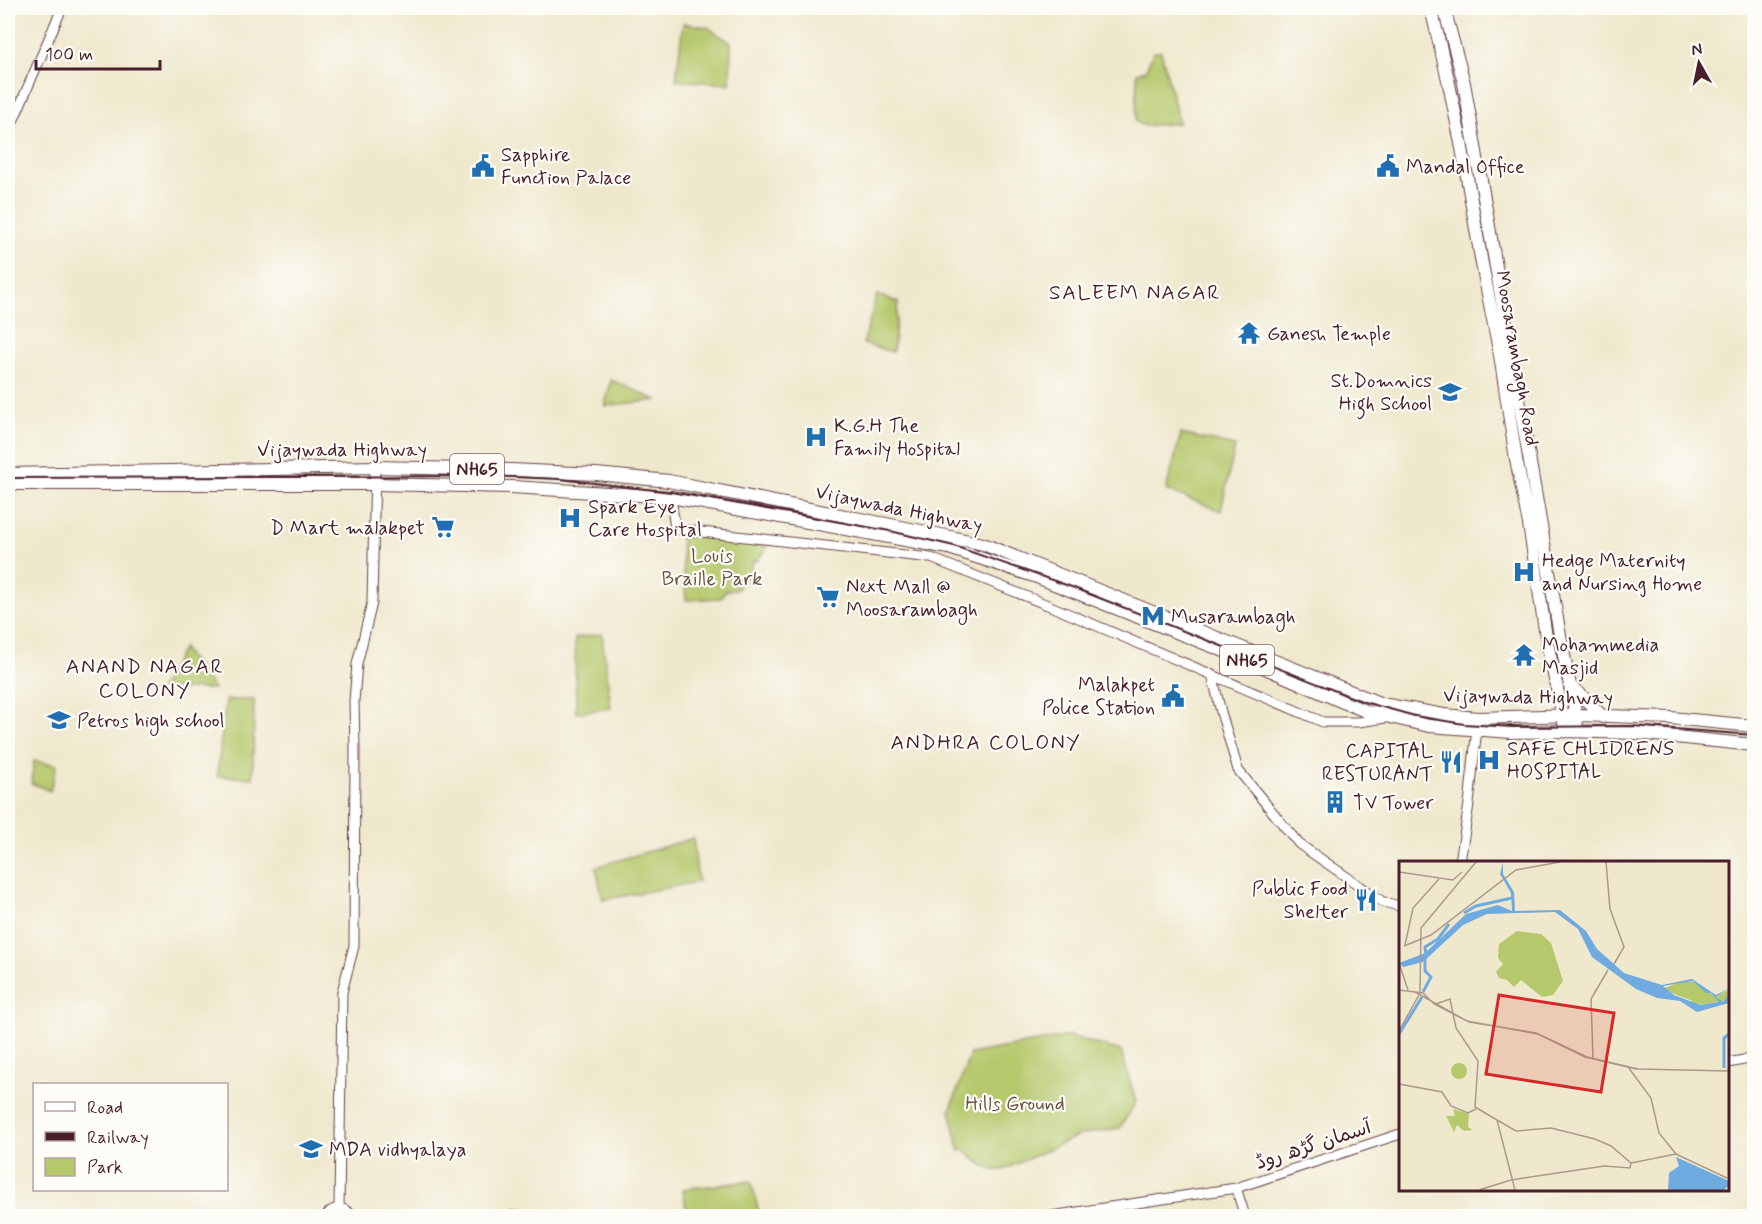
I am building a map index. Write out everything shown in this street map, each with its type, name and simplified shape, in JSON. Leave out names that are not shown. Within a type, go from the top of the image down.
[{"type":"main road","name":"Moosarambagh Road","points":[[1431,8],[1462,148],[1504,376],[1546,637],[1569,716]]},
{"type":"main road","name":"Moosarambagh Road","points":[[1444,8],[1464,83],[1514,365],[1570,686],[1569,716]]},
{"type":"main road","name":"Vijaywada Highway","points":[[8,474],[375,466],[596,474],[669,481],[983,544],[1382,704],[1444,715],[1479,718],[1569,716],[1671,718],[1755,726]]},
{"type":"main road","name":"Vijaywada Highway","points":[[8,484],[375,484],[512,487],[671,496],[942,547],[1034,576],[1205,643],[1368,712],[1429,726],[1511,732],[1636,733],[1755,745]]},
{"type":"main road","points":[[1007,568],[1011,555]]},
{"type":"main road","points":[[1570,686],[1603,717]]},
{"type":"main road","points":[[1569,716],[1572,731]]},
{"type":"street","points":[[8,133],[62,8]]},
{"type":"street","points":[[339,1208],[342,992],[354,946],[354,701],[357,664],[372,603],[375,466]]},
{"type":"street","points":[[671,496],[675,529],[931,558],[1323,722],[1359,722],[1390,717]]},
{"type":"street","points":[[1212,674],[1238,770],[1299,844],[1383,902],[1399,906]]},
{"type":"street","points":[[1460,861],[1477,728]]},
{"type":"street","points":[[1729,1064],[1755,1058]]},
{"type":"street","name":"آسمان گڑھ روڈ","points":[[1051,1216],[1236,1188],[1399,1135]]},
{"type":"street","points":[[1236,1188],[1245,1216]]},
{"type":"street","points":[[326,1216],[331,1210],[339,1208],[348,1211],[352,1216]]},
{"type":"street","points":[[512,1216],[534,1216]]},
{"type":"green space","points":[[683,23],[707,27],[731,43],[730,84],[676,80]]},
{"type":"green space","points":[[1161,51],[1179,123],[1144,126],[1136,122],[1137,73],[1146,70],[1153,52]]},
{"type":"green space","points":[[877,295],[898,302],[893,352],[863,344]]},
{"type":"green space","points":[[611,380],[657,400],[605,406]]},
{"type":"green space","points":[[1181,434],[1235,446],[1221,511],[1166,490]]},
{"type":"green space","name":"Louis Braille Park","points":[[680,534],[768,546],[757,561],[753,561],[748,578],[740,579],[738,589],[725,591],[721,598],[686,600]]},
{"type":"green space","points":[[602,634],[611,708],[576,713],[575,638]]},
{"type":"green space","points":[[183,649],[214,689],[160,689]]},
{"type":"green space","points":[[226,700],[254,700],[253,778],[217,776]]},
{"type":"green space","points":[[34,761],[57,765],[50,791],[31,783]]},
{"type":"green space","points":[[693,838],[698,882],[603,900],[596,867]]},
{"type":"green space","name":"Hills Ground","points":[[1069,1036],[1121,1051],[1136,1102],[1120,1128],[1080,1135],[1003,1170],[987,1167],[965,1150],[960,1151],[950,1111],[970,1054]]},
{"type":"green space","points":[[751,1181],[760,1216],[687,1216],[683,1189]]},
{"type":"railway","points":[[8,478],[486,476],[560,479],[671,492],[890,531],[954,546],[1069,586],[1364,702],[1415,716],[1464,724],[1513,727],[1633,726],[1754,735]]},
{"type":"place","name":"Sapphire Function Palace","points":[[483,166]]},
{"type":"place","name":"Mandal Office","points":[[1388,166]]},
{"type":"place","name":"Ganesh Temple","points":[[1249,333]]},
{"type":"place","name":"St.Domnics High School","points":[[1450,392]]},
{"type":"place","name":"K.G.H The Family Hospital","points":[[816,437]]},
{"type":"place","name":"Spark Eye Care Hospital","points":[[570,518]]},
{"type":"place","name":"D Mart malakpet","points":[[443,527]]},
{"type":"place","name":"Hedge Maternity and Nursing Home","points":[[1524,572]]},
{"type":"place","name":"Next Mall @ Moosarambagh","points":[[828,597]]},
{"type":"place","name":"Musarambagh","points":[[1153,616]]},
{"type":"place","name":"Mohammedia Masjid","points":[[1524,655]]},
{"type":"place","name":"Malakpet Police Station","points":[[1173,696]]},
{"type":"place","name":"Petros high school","points":[[59,720]]},
{"type":"place","name":"SAFE CHLIDRENS HOSPITAL","points":[[1489,760]]},
{"type":"place","name":"CAPITAL RESTURANT","points":[[1451,762]]},
{"type":"place","name":"TV Tower","points":[[1335,802]]},
{"type":"place","name":"Public Food Shelter","points":[[1366,900]]},
{"type":"place","name":"MDA vidhyalaya","points":[[311,1149]]},
{"type":"district","name":"SALEEM NAGAR","points":[[1135,292]]},
{"type":"district","name":"ANAND NAGAR COLONY","points":[[145,678]]},
{"type":"district","name":"ANDHRA COLONY","points":[[986,742]]}]
